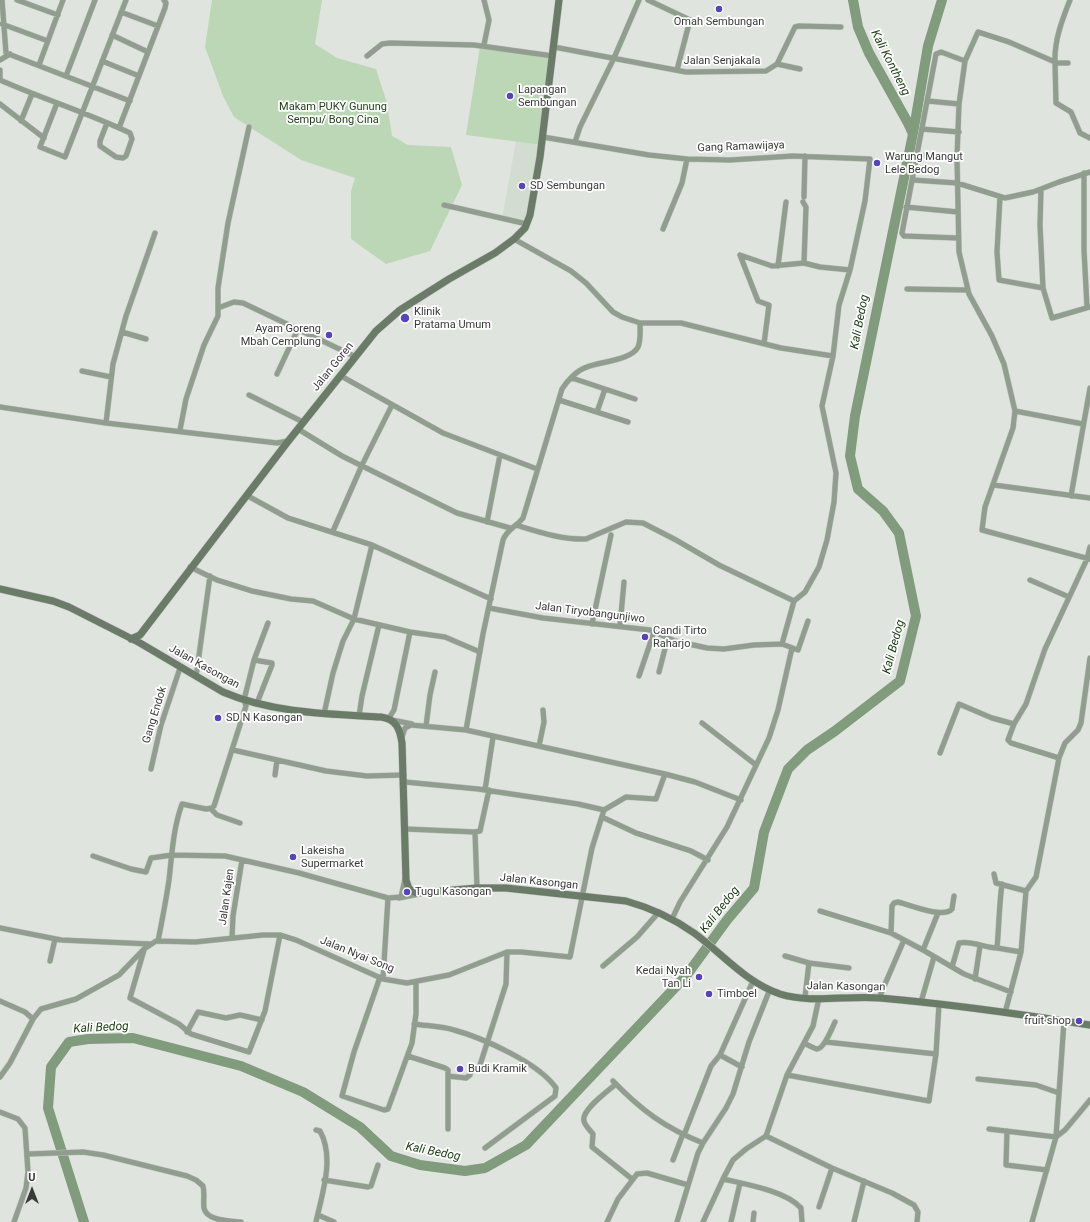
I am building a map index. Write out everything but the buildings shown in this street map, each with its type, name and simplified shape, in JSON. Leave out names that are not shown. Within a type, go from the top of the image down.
[{"type":"main road","name":"Jalan Goren","points":[[131,639],[140,635],[190,567],[288,440],[376,331],[390,318],[449,279],[514,240],[527,224],[530,215],[543,137],[559,0]]},
{"type":"main road","name":"Jalan Kasongan","points":[[0,590],[59,604],[140,643],[223,692],[244,700],[324,714],[390,719]]},
{"type":"main road","points":[[140,635],[140,643]]},
{"type":"main road","points":[[390,719],[398,726],[402,737],[405,779],[406,872],[409,889],[417,894],[421,894]]},
{"type":"main road","name":"Jalan Kasongan","points":[[421,894],[477,888],[519,889],[626,901],[659,912],[672,919],[695,934],[753,981],[781,994],[819,998],[879,998],[921,1002],[1090,1025]]},
{"type":"street","points":[[2,0],[2,24],[6,53],[130,101]]},
{"type":"street","points":[[18,0],[30,2],[58,15]]},
{"type":"street","points":[[38,66],[63,0]]},
{"type":"street","points":[[66,76],[95,0]]},
{"type":"street","points":[[57,103],[40,147],[65,157],[126,0]]},
{"type":"street","points":[[119,128],[166,5],[164,0]]},
{"type":"street","points":[[484,0],[489,20],[484,45]]},
{"type":"street","points":[[575,142],[580,127],[614,58],[639,0]]},
{"type":"street","points":[[648,0],[690,20],[677,70]]},
{"type":"street","points":[[1070,0],[1061,21],[1055,51],[1056,103],[1071,112],[1080,133],[1090,138]]},
{"type":"street","points":[[121,12],[158,26]]},
{"type":"street","points":[[2,24],[48,41]]},
{"type":"street","name":"Jalan Senjakala","points":[[554,47],[677,70],[709,72],[766,71],[776,64],[795,27],[842,27]]},
{"type":"street","points":[[1068,63],[1055,63],[1054,60],[1009,42],[978,32],[965,61],[959,104],[957,157],[958,238],[967,290],[992,336],[1004,364],[1015,411],[1013,428],[994,485],[984,507],[982,530],[1089,559]]},
{"type":"street","points":[[112,35],[148,52]]},
{"type":"street","points":[[366,56],[382,44],[390,43],[484,45],[553,56]]},
{"type":"street","points":[[958,238],[904,236],[902,233],[936,54],[941,52],[965,61]]},
{"type":"street","points":[[0,60],[10,54]]},
{"type":"street","points":[[102,61],[139,76]]},
{"type":"street","points":[[776,64],[800,70]]},
{"type":"street","points":[[0,70],[0,79],[32,94],[57,103],[107,123],[119,128],[132,136],[126,156],[119,158],[100,146],[107,123]]},
{"type":"street","points":[[21,121],[32,94]]},
{"type":"street","points":[[928,101],[959,104]]},
{"type":"street","points":[[0,104],[44,138]]},
{"type":"street","points":[[180,430],[186,399],[206,340],[218,316],[218,288],[228,222],[250,128]]},
{"type":"street","points":[[922,129],[959,132]]},
{"type":"street","name":"Gang Ramawijaya","points":[[543,137],[649,155],[687,159],[730,160],[772,156],[870,159],[865,201],[850,270]]},
{"type":"street","points":[[918,154],[957,157]]},
{"type":"street","points":[[804,263],[806,208],[804,200],[805,156]]},
{"type":"street","points":[[663,229],[682,183],[687,159]]},
{"type":"street","points":[[913,180],[957,183],[1000,197],[1020,196],[1090,172]]},
{"type":"street","points":[[1041,189],[1040,225],[1043,288],[1052,318],[1089,307],[1084,250],[1084,173]]},
{"type":"street","points":[[1000,197],[997,252],[999,280],[1043,288]]},
{"type":"street","points":[[778,266],[786,202]]},
{"type":"street","points":[[444,206],[527,224]]},
{"type":"street","points":[[906,207],[958,212]]},
{"type":"street","points":[[106,423],[111,377],[122,332],[155,233]]},
{"type":"street","points":[[514,240],[571,271],[586,283],[613,312],[622,317],[640,323],[681,323],[764,344],[833,356]]},
{"type":"street","points":[[764,344],[769,305],[758,301],[740,255],[772,266],[804,263],[820,267],[850,270],[839,304],[833,356],[822,406],[836,473],[834,502],[827,540],[819,567],[805,592],[794,601],[782,644],[798,650],[808,621]]},
{"type":"street","points":[[907,289],[967,290]]},
{"type":"street","points":[[218,308],[234,302],[242,303],[356,357]]},
{"type":"street","points":[[466,730],[503,540],[505,533],[523,518],[562,389],[566,382],[587,366],[615,360],[635,351],[638,347],[640,323]]},
{"type":"street","points":[[277,374],[298,329]]},
{"type":"street","points":[[122,332],[146,339]]},
{"type":"street","points":[[82,371],[111,377]]},
{"type":"street","points":[[341,376],[443,433],[538,469]]},
{"type":"street","points":[[572,378],[635,399]]},
{"type":"street","points":[[1071,496],[1083,424],[1088,413],[1090,388]]},
{"type":"street","points":[[597,412],[605,389]]},
{"type":"street","points":[[249,395],[303,422]]},
{"type":"street","points":[[559,400],[628,422]]},
{"type":"street","points":[[333,532],[362,466],[392,405]]},
{"type":"street","points":[[0,407],[106,423],[180,430],[277,443],[288,440]]},
{"type":"street","points":[[1015,411],[1083,424]]},
{"type":"street","points":[[298,429],[342,456],[457,513],[510,528]]},
{"type":"street","points":[[277,443],[280,446],[279,452]]},
{"type":"street","points":[[487,522],[500,455]]},
{"type":"street","points":[[994,485],[1090,498]]},
{"type":"street","points":[[246,495],[288,518],[372,545],[491,600]]},
{"type":"street","points":[[516,525],[554,536],[586,540],[626,522],[643,523],[719,565],[794,601]]},
{"type":"street","points":[[592,624],[611,535]]},
{"type":"street","points":[[324,714],[333,673],[343,641],[354,619],[372,545]]},
{"type":"street","points":[[1059,758],[1009,742],[1008,738],[1014,724],[1026,704],[1045,649],[1069,597],[1089,559],[1090,547]]},
{"type":"street","points":[[190,567],[252,591],[290,599],[313,601],[354,619],[410,632],[445,637],[480,652]]},
{"type":"street","points":[[196,677],[210,576]]},
{"type":"street","points":[[1030,580],[1069,597]]},
{"type":"street","points":[[620,626],[624,582]]},
{"type":"street","name":"Jalan Tiryobangunjiwo","points":[[489,608],[542,618],[620,626],[654,632],[691,645],[724,649],[754,645],[782,644]]},
{"type":"street","points":[[211,809],[214,806],[233,750],[246,706],[244,700],[254,660],[268,623]]},
{"type":"street","points":[[359,716],[362,696],[379,625]]},
{"type":"street","points":[[410,632],[394,710],[390,719],[417,725],[466,730],[664,774],[695,782],[741,800]]},
{"type":"street","points":[[639,676],[654,632]]},
{"type":"street","points":[[659,672],[668,637]]},
{"type":"street","points":[[672,919],[680,902],[708,860],[741,800],[769,738],[778,710],[792,648]]},
{"type":"street","points":[[1005,1013],[1021,952],[1026,891],[1036,877],[1059,758],[1065,743],[1078,730],[1081,723],[1090,658]]},
{"type":"street","points":[[254,660],[272,665],[257,703]]},
{"type":"street","name":"Gang Endok","points":[[151,769],[161,725],[180,668]]},
{"type":"street","points":[[426,726],[435,672]]},
{"type":"street","points":[[940,753],[959,704],[992,718],[1014,724]]},
{"type":"street","points":[[539,746],[544,722],[543,710]]},
{"type":"street","points":[[702,723],[756,765]]},
{"type":"street","points":[[402,737],[403,731],[408,726],[417,725]]},
{"type":"street","points":[[406,828],[480,831],[487,790],[492,736]]},
{"type":"street","points":[[233,750],[326,771],[405,779],[487,790],[578,804],[604,810]]},
{"type":"street","points":[[275,775],[277,760]]},
{"type":"street","points":[[582,897],[592,848],[604,810],[626,797],[656,799],[664,774]]},
{"type":"street","points":[[25,1012],[41,1009],[76,998],[119,975],[144,949],[150,944],[158,941],[166,898],[175,826],[182,804],[211,809],[217,815],[240,823]]},
{"type":"street","points":[[602,817],[636,833],[691,851],[708,860]]},
{"type":"street","points":[[476,832],[477,888]]},
{"type":"street","points":[[93,856],[131,869],[146,872],[152,857],[172,855],[216,855],[299,873],[388,898],[398,898],[421,894]]},
{"type":"street","name":"Jalan Kajen","points":[[232,938],[233,916],[242,860]]},
{"type":"street","points":[[398,898],[402,895],[406,872]]},
{"type":"street","points":[[994,874],[996,883],[1026,891]]},
{"type":"street","points":[[997,948],[1000,922],[999,903],[1002,884]]},
{"type":"street","points":[[891,933],[892,906],[895,902],[938,913],[951,911],[954,896]]},
{"type":"street","name":"Jalan Nyai Song","points":[[158,941],[195,942],[280,935],[296,940],[381,978],[401,982],[416,982],[449,974],[507,952],[570,957],[582,897]]},
{"type":"street","points":[[388,898],[381,978],[354,1052],[342,1096],[388,1110],[408,1056],[414,1024],[416,982]]},
{"type":"street","points":[[820,911],[891,933],[975,979],[1011,992]]},
{"type":"street","points":[[603,966],[637,937],[659,912]]},
{"type":"street","points":[[923,950],[938,913]]},
{"type":"street","points":[[0,928],[55,939],[121,944],[150,944]]},
{"type":"street","points":[[144,949],[130,998],[180,1024],[188,1032],[223,1045],[249,1052],[262,1020],[280,935]]},
{"type":"street","points":[[50,961],[55,939]]},
{"type":"street","points":[[879,998],[904,940]]},
{"type":"street","points":[[952,967],[959,943],[968,942],[980,946],[1021,952]]},
{"type":"street","points":[[975,979],[980,946]]},
{"type":"street","points":[[448,1076],[464,1078],[469,1076],[472,1068],[478,1067],[480,1064],[506,984],[507,952]]},
{"type":"street","points":[[786,956],[809,963],[850,968]]},
{"type":"street","points":[[921,1002],[934,957]]},
{"type":"street","points":[[805,997],[809,963]]},
{"type":"street","points":[[673,1160],[711,1066],[720,1055],[753,981]]},
{"type":"street","points":[[677,1222],[703,1143],[726,1108],[739,1080],[749,1042],[770,989]]},
{"type":"street","points":[[703,1222],[723,1179],[734,1160],[766,1136],[787,1076],[813,1026],[819,998]]},
{"type":"street","points":[[0,1001],[25,1012],[33,1019]]},
{"type":"street","points":[[787,1076],[929,1101],[936,1054],[939,1004]]},
{"type":"street","points":[[0,1077],[10,1063],[33,1019],[41,1009]]},
{"type":"street","points":[[188,1032],[198,1012],[226,1018],[240,1015],[262,1020]]},
{"type":"street","points":[[1032,1222],[1056,1137],[1064,1021]]},
{"type":"street","points":[[804,1043],[817,1049],[826,1042],[835,1022]]},
{"type":"street","points":[[414,1024],[453,1030],[487,1042],[538,1071],[554,1085],[556,1092],[555,1096],[485,1148]]},
{"type":"street","points":[[826,1042],[936,1054]]},
{"type":"street","points":[[720,1055],[742,1066]]},
{"type":"street","points":[[408,1056],[448,1070],[448,1129]]},
{"type":"street","points":[[978,1079],[1036,1085],[1059,1093]]},
{"type":"street","points":[[632,1179],[592,1147],[593,1134],[584,1123],[583,1119],[586,1110],[614,1082],[655,1119],[683,1135],[703,1143]]},
{"type":"street","points":[[989,1129],[1056,1137],[1065,1130],[1090,1100]]},
{"type":"street","points":[[0,1112],[22,1123],[25,1128],[28,1154],[28,1172],[26,1184],[14,1222]]},
{"type":"street","points":[[316,1130],[322,1136],[327,1165],[316,1222]]},
{"type":"street","points":[[1007,1131],[1006,1165],[1047,1170]]},
{"type":"street","points":[[766,1136],[914,1205],[918,1212],[916,1222]]},
{"type":"street","points":[[28,1154],[83,1152],[138,1162],[196,1180],[204,1189],[204,1208],[206,1213],[213,1217],[237,1222]]},
{"type":"street","points":[[324,1180],[368,1187],[371,1186],[378,1165]]},
{"type":"street","points":[[819,1208],[832,1168]]},
{"type":"street","points":[[608,1222],[618,1199],[632,1179],[640,1173],[647,1173],[688,1185]]},
{"type":"street","points":[[723,1179],[740,1183],[790,1200],[801,1208],[802,1222]]},
{"type":"street","points":[[854,1222],[864,1181]]},
{"type":"street","points":[[731,1222],[740,1183]]},
{"type":"street","points":[[753,1222],[754,1213]]},
{"type":"street","points":[[318,1215],[334,1222]]},
{"type":"shaded area","name":"SD Sembungan","points":[[516,141],[544,145],[530,223],[502,219]]},
{"type":"green space","name":"Makam PUKY Gunung Sempu/ Bong Cina","points":[[212,0],[322,0],[315,44],[337,58],[376,69],[387,103],[392,136],[408,145],[451,147],[462,185],[430,251],[386,264],[351,239],[351,191],[355,178],[301,160],[234,117],[223,96],[205,47]]},
{"type":"green space","name":"Lapangan Sembungan","points":[[480,47],[553,58],[543,145],[466,135]]},
{"type":"waterway","name":"Kali Kontheng","points":[[853,0],[858,27],[869,53],[913,134]]},
{"type":"waterway","name":"Kali Bedog","points":[[84,1222],[48,1108],[51,1067],[69,1042],[88,1039],[133,1038],[241,1066],[303,1092],[360,1127],[391,1156],[420,1165],[465,1171],[485,1168],[526,1145],[686,976],[727,920],[754,888],[764,832],[788,769],[807,750],[835,731],[900,681],[916,616],[899,533],[883,511],[858,489],[850,456],[855,416],[913,134],[928,46],[942,0]]},
{"type":"place","name":"Omah Sembungan","points":[[719,9]]},
{"type":"place","name":"Lapangan Sembungan","points":[[510,96]]},
{"type":"place","name":"Warung Mangut Lele Bedog","points":[[877,163]]},
{"type":"place","name":"SD Sembungan","points":[[522,186]]},
{"type":"place","name":"Klinik Pratama Umum","points":[[405,318]]},
{"type":"place","name":"Ayam Goreng Mbah Cemplung","points":[[329,335]]},
{"type":"place","name":"Candi Tirto Raharjo","points":[[645,637]]},
{"type":"place","name":"SD N Kasongan","points":[[218,718]]},
{"type":"place","name":"Lakeisha Supermarket","points":[[293,857]]},
{"type":"place","name":"Tugu Kasongan","points":[[407,892]]},
{"type":"place","name":"Kedai Nyah Tan Li","points":[[699,977]]},
{"type":"place","name":"Timboel","points":[[709,994]]},
{"type":"place","name":"fruit shop","points":[[1079,1021]]},
{"type":"place","name":"Budi Kramik","points":[[460,1069]]}]
